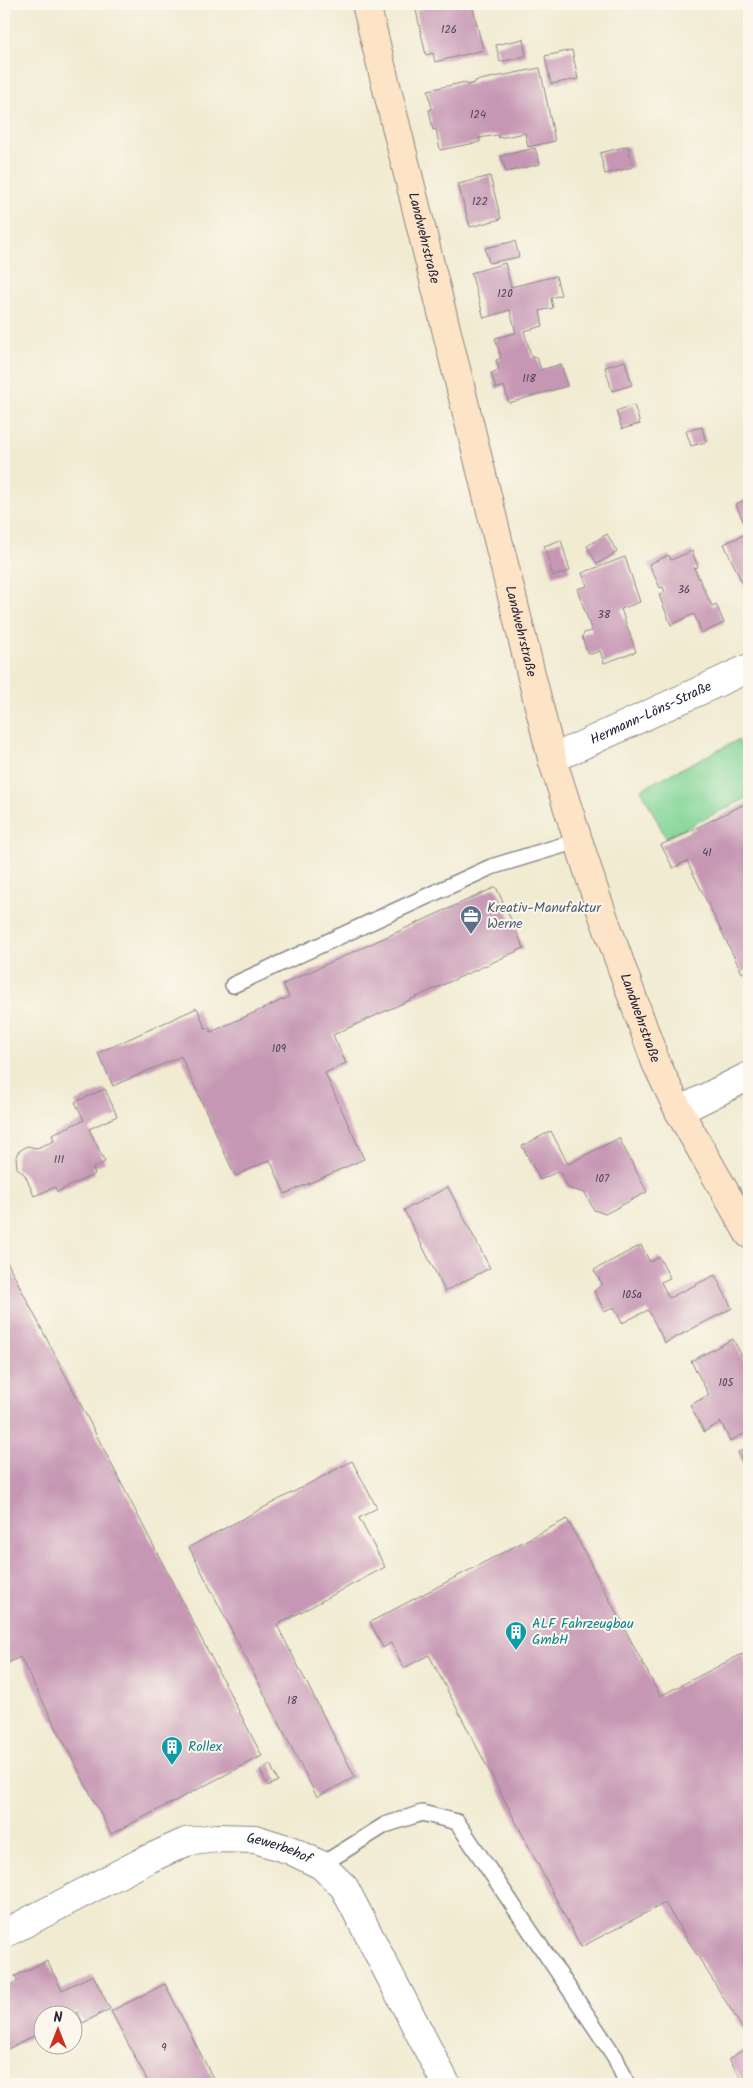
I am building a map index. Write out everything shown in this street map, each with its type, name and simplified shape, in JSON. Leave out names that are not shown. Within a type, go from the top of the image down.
[{"type":"street","name":"Landwehrstraße","points":[[366,4],[552,759],[577,841],[656,1063],[679,1111],[749,1234]]},
{"type":"street","name":"Hermann-Löns-Straße","points":[[552,759],[749,668]]},
{"type":"street","points":[[679,1111],[749,1076]]},
{"type":"street","name":"Gewerbehof","points":[[4,1934],[138,1864],[186,1842],[216,1838],[255,1839],[290,1850],[321,1865],[344,1887],[446,2084]]},
{"type":"lane","points":[[233,985],[491,867],[577,841]]},
{"type":"lane","points":[[321,1865],[385,1825],[422,1813],[457,1822],[615,2057],[627,2084]]},
{"type":"green space","points":[[738,740],[749,762],[749,797],[666,838],[641,789]]},
{"type":"building","points":[[423,4],[472,4],[483,50],[435,62],[433,53],[426,55],[416,10],[424,8]]},
{"type":"building","points":[[523,39],[526,56],[500,62],[496,45]]},
{"type":"building","points":[[572,50],[578,79],[551,84],[545,56]]},
{"type":"building","points":[[540,68],[555,141],[528,147],[525,133],[499,138],[498,135],[479,138],[480,142],[440,150],[436,129],[433,130],[429,110],[432,109],[428,90],[466,82],[467,85],[475,83],[475,81]]},
{"type":"building","points":[[628,146],[633,167],[605,174],[600,153]]},
{"type":"building","points":[[535,148],[540,164],[506,172],[501,156]]},
{"type":"building","points":[[490,176],[501,219],[470,227],[458,184]]},
{"type":"building","points":[[515,241],[519,257],[489,263],[485,248]]},
{"type":"building","points":[[505,263],[511,287],[556,276],[561,295],[551,298],[553,308],[540,311],[543,326],[524,331],[532,358],[537,357],[541,370],[561,364],[567,386],[509,403],[504,386],[496,389],[491,373],[499,370],[496,360],[501,358],[495,338],[516,333],[510,310],[484,318],[471,273]]},
{"type":"building","points":[[625,361],[632,385],[612,391],[605,367]]},
{"type":"building","points":[[634,405],[640,424],[622,429],[616,411]]},
{"type":"building","points":[[702,427],[706,442],[691,446],[686,431]]},
{"type":"building","points":[[749,498],[749,589],[746,591],[724,544],[748,533],[736,504]]},
{"type":"building","points":[[607,534],[617,552],[597,564],[587,546]]},
{"type":"building","points":[[561,540],[570,571],[553,576],[544,546]]},
{"type":"building","points":[[692,551],[698,567],[694,568],[712,606],[716,604],[724,623],[702,633],[694,614],[671,625],[659,595],[665,592],[663,587],[660,588],[649,564],[669,555],[671,560]]},
{"type":"building","points":[[625,557],[640,602],[621,609],[636,652],[604,663],[600,651],[591,654],[587,652],[582,637],[584,633],[592,631],[577,589],[587,586],[582,573]]},
{"type":"building","points":[[749,802],[749,969],[742,973],[687,861],[673,868],[661,845]]},
{"type":"building","points":[[496,887],[524,948],[333,1035],[346,1063],[325,1073],[364,1159],[285,1194],[270,1160],[235,1176],[181,1056],[113,1086],[98,1053],[197,1008],[206,1029],[209,1027],[211,1032],[289,997],[283,984]]},
{"type":"building","points":[[105,1089],[117,1116],[89,1129],[105,1162],[93,1168],[95,1174],[57,1192],[55,1187],[34,1196],[25,1175],[17,1168],[16,1157],[18,1152],[27,1146],[37,1148],[54,1141],[52,1134],[84,1120],[75,1102]]},
{"type":"building","points":[[551,1131],[568,1164],[619,1138],[647,1192],[605,1214],[594,1210],[585,1193],[568,1188],[559,1171],[540,1180],[522,1146]]},
{"type":"building","points":[[448,1187],[490,1268],[445,1291],[404,1210]]},
{"type":"building","points":[[641,1245],[650,1262],[659,1257],[670,1278],[661,1282],[669,1298],[715,1275],[732,1308],[665,1343],[648,1310],[622,1323],[614,1307],[605,1312],[594,1291],[602,1284],[594,1270]]},
{"type":"building","points":[[4,1256],[262,1756],[111,1834],[20,1657],[8,1663],[4,1656],[4,1634],[7,1632],[4,1626]]},
{"type":"building","points":[[733,1339],[749,1370],[749,1431],[730,1441],[721,1422],[704,1432],[690,1405],[709,1395],[691,1361]]},
{"type":"building","points":[[749,1447],[749,1476],[738,1452]]},
{"type":"building","points":[[352,1461],[377,1508],[359,1518],[385,1567],[277,1625],[355,1777],[317,1797],[189,1547]]},
{"type":"building","points":[[567,1519],[660,1696],[742,1654],[749,1667],[749,2039],[665,1903],[581,1947],[429,1655],[404,1668],[391,1643],[383,1648],[370,1622]]},
{"type":"building","points":[[270,1764],[278,1781],[268,1786],[260,1770]]},
{"type":"building","points":[[47,1961],[62,1990],[93,1975],[110,2009],[83,2023],[82,2006],[32,2006],[32,2037],[8,2049],[4,2042],[4,1988],[18,1981],[15,1976]]},
{"type":"building","points":[[165,1984],[216,2084],[149,2084],[111,2011]]},
{"type":"building","points":[[749,2046],[749,2084],[745,2084],[729,2059]]},
{"type":"place","name":"Kreativ-Manufaktur Werne","points":[[471,935]]},
{"type":"place","name":"ALF Fahrzeugbau GmbH","points":[[516,1651]]},
{"type":"place","name":"Rollex","points":[[172,1766]]}]
